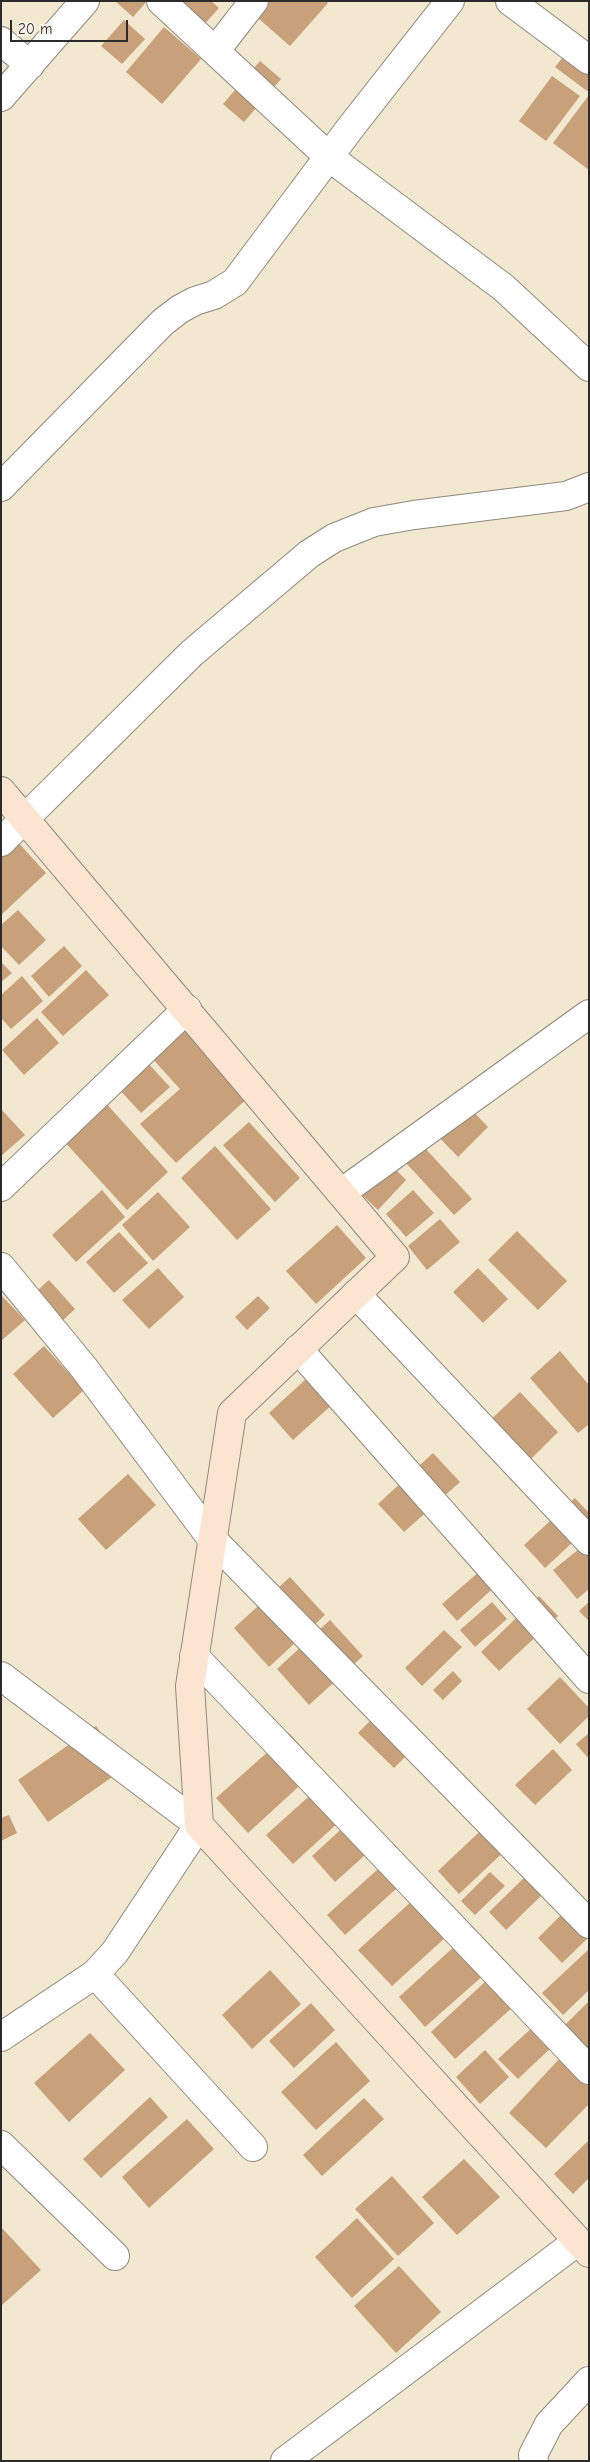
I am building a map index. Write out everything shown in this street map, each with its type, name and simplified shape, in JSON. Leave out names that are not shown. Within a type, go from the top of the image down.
[{"type":"street","points":[[1,98],[85,1]]},
{"type":"street","points":[[161,1],[216,50],[329,157],[504,288],[589,366]]},
{"type":"street","points":[[216,50],[254,1]]},
{"type":"street","points":[[1,487],[163,322],[180,309],[195,301],[214,295],[235,282],[450,1]]},
{"type":"street","points":[[510,1],[589,60]]},
{"type":"street","points":[[1,42],[30,65]]},
{"type":"street","points":[[1,842],[25,816],[192,653],[309,554],[334,538],[374,522],[414,515],[566,496],[589,487]]},
{"type":"street","points":[[1,791],[25,816],[395,1257],[232,1413],[190,1686],[199,1825],[115,1952],[95,1974],[1,2037]]},
{"type":"street","points":[[1,1187],[187,1009]]},
{"type":"street","points":[[341,1193],[589,1014]]},
{"type":"street","points":[[1,1267],[84,1368],[212,1539],[589,1924]]},
{"type":"street","points":[[356,1294],[589,1541]]},
{"type":"street","points":[[298,1349],[589,1679]]},
{"type":"street","points":[[194,1656],[589,2070]]},
{"type":"street","points":[[1,1676],[199,1825],[584,2247],[284,2461]]},
{"type":"street","points":[[95,1974],[253,2147]]},
{"type":"street","points":[[1,2145],[116,2256]]},
{"type":"street","points":[[534,2461],[533,2455],[549,2424],[589,2381]]},
{"type":"building","points":[[115,1],[147,1],[133,17]]},
{"type":"building","points":[[175,1],[211,1],[219,8],[190,40]]},
{"type":"building","points":[[260,1],[326,1],[328,3],[290,46],[251,12]]},
{"type":"building","points":[[124,20],[145,39],[122,64],[101,46]]},
{"type":"building","points":[[164,27],[201,59],[162,104],[126,72]]},
{"type":"building","points":[[571,47],[589,61],[589,89],[587,91],[555,67]]},
{"type":"building","points":[[260,61],[281,79],[244,122],[223,104]]},
{"type":"building","points":[[552,76],[580,96],[546,141],[519,121]]},
{"type":"building","points":[[589,95],[589,170],[553,143]]},
{"type":"building","points":[[15,839],[46,873],[1,915],[1,851]]},
{"type":"building","points":[[18,910],[46,940],[19,965],[1,946],[1,925]]},
{"type":"building","points":[[64,946],[82,966],[49,997],[31,976]]},
{"type":"building","points":[[1,962],[12,973],[1,982]]},
{"type":"building","points":[[86,970],[109,995],[63,1036],[41,1012]]},
{"type":"building","points":[[22,976],[43,1001],[11,1029],[1,1018],[1,995]]},
{"type":"building","points":[[37,1018],[59,1043],[24,1075],[2,1050]]},
{"type":"building","points":[[184,1026],[249,1097],[176,1163],[140,1124],[180,1089],[150,1056]]},
{"type":"building","points":[[146,1061],[170,1087],[141,1113],[117,1087]]},
{"type":"building","points":[[103,1100],[168,1172],[127,1210],[61,1138]]},
{"type":"building","points":[[464,1102],[488,1127],[458,1157],[433,1131]]},
{"type":"building","points":[[1,1109],[25,1135],[1,1156]]},
{"type":"building","points":[[249,1122],[300,1178],[275,1202],[223,1145]]},
{"type":"building","points":[[215,1146],[271,1209],[237,1240],[181,1178]]},
{"type":"building","points":[[424,1147],[472,1199],[454,1215],[406,1163]]},
{"type":"building","points":[[387,1161],[406,1180],[378,1210],[358,1191]]},
{"type":"building","points":[[102,1190],[125,1217],[76,1262],[52,1235]]},
{"type":"building","points":[[413,1190],[434,1213],[406,1237],[386,1214]]},
{"type":"building","points":[[158,1192],[190,1227],[153,1261],[122,1225]]},
{"type":"building","points":[[440,1219],[460,1242],[427,1270],[408,1246]]},
{"type":"building","points":[[337,1225],[366,1258],[316,1304],[286,1271]]},
{"type":"building","points":[[517,1231],[567,1281],[538,1310],[488,1260]]},
{"type":"building","points":[[119,1232],[148,1263],[114,1293],[86,1262]]},
{"type":"building","points":[[158,1268],[184,1297],[149,1329],[122,1300]]},
{"type":"building","points":[[478,1268],[508,1299],[483,1323],[453,1292]]},
{"type":"building","points":[[49,1280],[75,1309],[47,1335],[20,1306]]},
{"type":"building","points":[[1,1295],[25,1320],[1,1341]]},
{"type":"building","points":[[258,1296],[270,1308],[247,1330],[235,1317]]},
{"type":"building","points":[[44,1346],[84,1390],[53,1418],[13,1374]]},
{"type":"building","points":[[560,1351],[589,1385],[589,1424],[578,1433],[530,1378]]},
{"type":"building","points":[[320,1366],[345,1393],[293,1440],[269,1413]]},
{"type":"building","points":[[520,1392],[558,1432],[523,1467],[483,1427]]},
{"type":"building","points":[[433,1453],[460,1482],[404,1532],[378,1504]]},
{"type":"building","points":[[128,1474],[156,1505],[106,1550],[78,1519]]},
{"type":"building","points":[[575,1498],[589,1513],[589,1527],[545,1568],[524,1545]]},
{"type":"building","points":[[589,1541],[589,1589],[577,1599],[553,1570]]},
{"type":"building","points":[[496,1557],[510,1573],[457,1621],[442,1604]]},
{"type":"building","points":[[290,1577],[325,1615],[269,1667],[234,1628]]},
{"type":"building","points":[[539,1596],[558,1616],[499,1671],[481,1652]]},
{"type":"building","points":[[492,1602],[507,1619],[475,1647],[460,1630]]},
{"type":"building","points":[[589,1602],[589,1621],[579,1611]]},
{"type":"building","points":[[330,1620],[363,1656],[309,1705],[277,1669]]},
{"type":"building","points":[[444,1630],[462,1647],[422,1686],[405,1668]]},
{"type":"building","points":[[453,1671],[462,1681],[443,1700],[433,1690]]},
{"type":"building","points":[[560,1677],[589,1708],[589,1716],[560,1744],[527,1709]]},
{"type":"building","points":[[383,1708],[419,1743],[394,1768],[358,1733]]},
{"type":"building","points":[[96,1726],[125,1768],[48,1822],[18,1780]]},
{"type":"building","points":[[289,1733],[320,1767],[248,1833],[216,1798]]},
{"type":"building","points":[[589,1733],[589,1759],[576,1744]]},
{"type":"building","points":[[553,1749],[572,1770],[535,1805],[515,1785]]},
{"type":"building","points":[[326,1781],[352,1810],[293,1864],[266,1835]]},
{"type":"building","points":[[9,1815],[17,1833],[1,1841],[1,1818]]},
{"type":"building","points":[[492,1820],[513,1843],[459,1894],[438,1871]]},
{"type":"building","points":[[349,1822],[373,1848],[335,1882],[312,1856]]},
{"type":"building","points":[[388,1860],[406,1880],[345,1935],[327,1915]]},
{"type":"building","points":[[533,1869],[550,1887],[506,1930],[489,1912]]},
{"type":"building","points":[[490,1872],[505,1886],[475,1915],[461,1901]]},
{"type":"building","points":[[412,1901],[445,1938],[392,1986],[358,1950]]},
{"type":"building","points":[[563,1913],[587,1939],[562,1963],[538,1938]]},
{"type":"building","points":[[458,1943],[486,1973],[425,2027],[399,1997]]},
{"type":"building","points":[[589,1949],[589,1990],[563,2015],[542,1993]]},
{"type":"building","points":[[270,1970],[301,2004],[252,2049],[222,2015]]},
{"type":"building","points":[[488,1979],[514,2006],[455,2059],[431,2032]]},
{"type":"building","points":[[589,2001],[589,2055],[557,2033]]},
{"type":"building","points":[[311,2003],[335,2030],[294,2068],[269,2041]]},
{"type":"building","points":[[535,2025],[554,2045],[518,2079],[498,2059]]},
{"type":"building","points":[[90,2033],[125,2070],[69,2122],[34,2083]]},
{"type":"building","points":[[336,2042],[370,2081],[316,2130],[281,2092]]},
{"type":"building","points":[[485,2050],[509,2077],[480,2104],[456,2077]]},
{"type":"building","points":[[560,2058],[589,2086],[589,2104],[546,2148],[509,2113]]},
{"type":"building","points":[[150,2097],[168,2117],[101,2178],[83,2159]]},
{"type":"building","points":[[364,2098],[384,2119],[322,2176],[303,2155]]},
{"type":"building","points":[[187,2119],[214,2149],[149,2208],[122,2177]]},
{"type":"building","points":[[589,2140],[589,2178],[573,2194],[554,2174]]},
{"type":"building","points":[[464,2159],[500,2197],[457,2235],[422,2197]]},
{"type":"building","points":[[392,2176],[434,2223],[398,2256],[355,2209]]},
{"type":"building","points":[[357,2218],[394,2259],[352,2298],[315,2257]]},
{"type":"building","points":[[1,2227],[41,2270],[1,2306]]},
{"type":"building","points":[[399,2266],[441,2312],[396,2353],[354,2306]]}]
